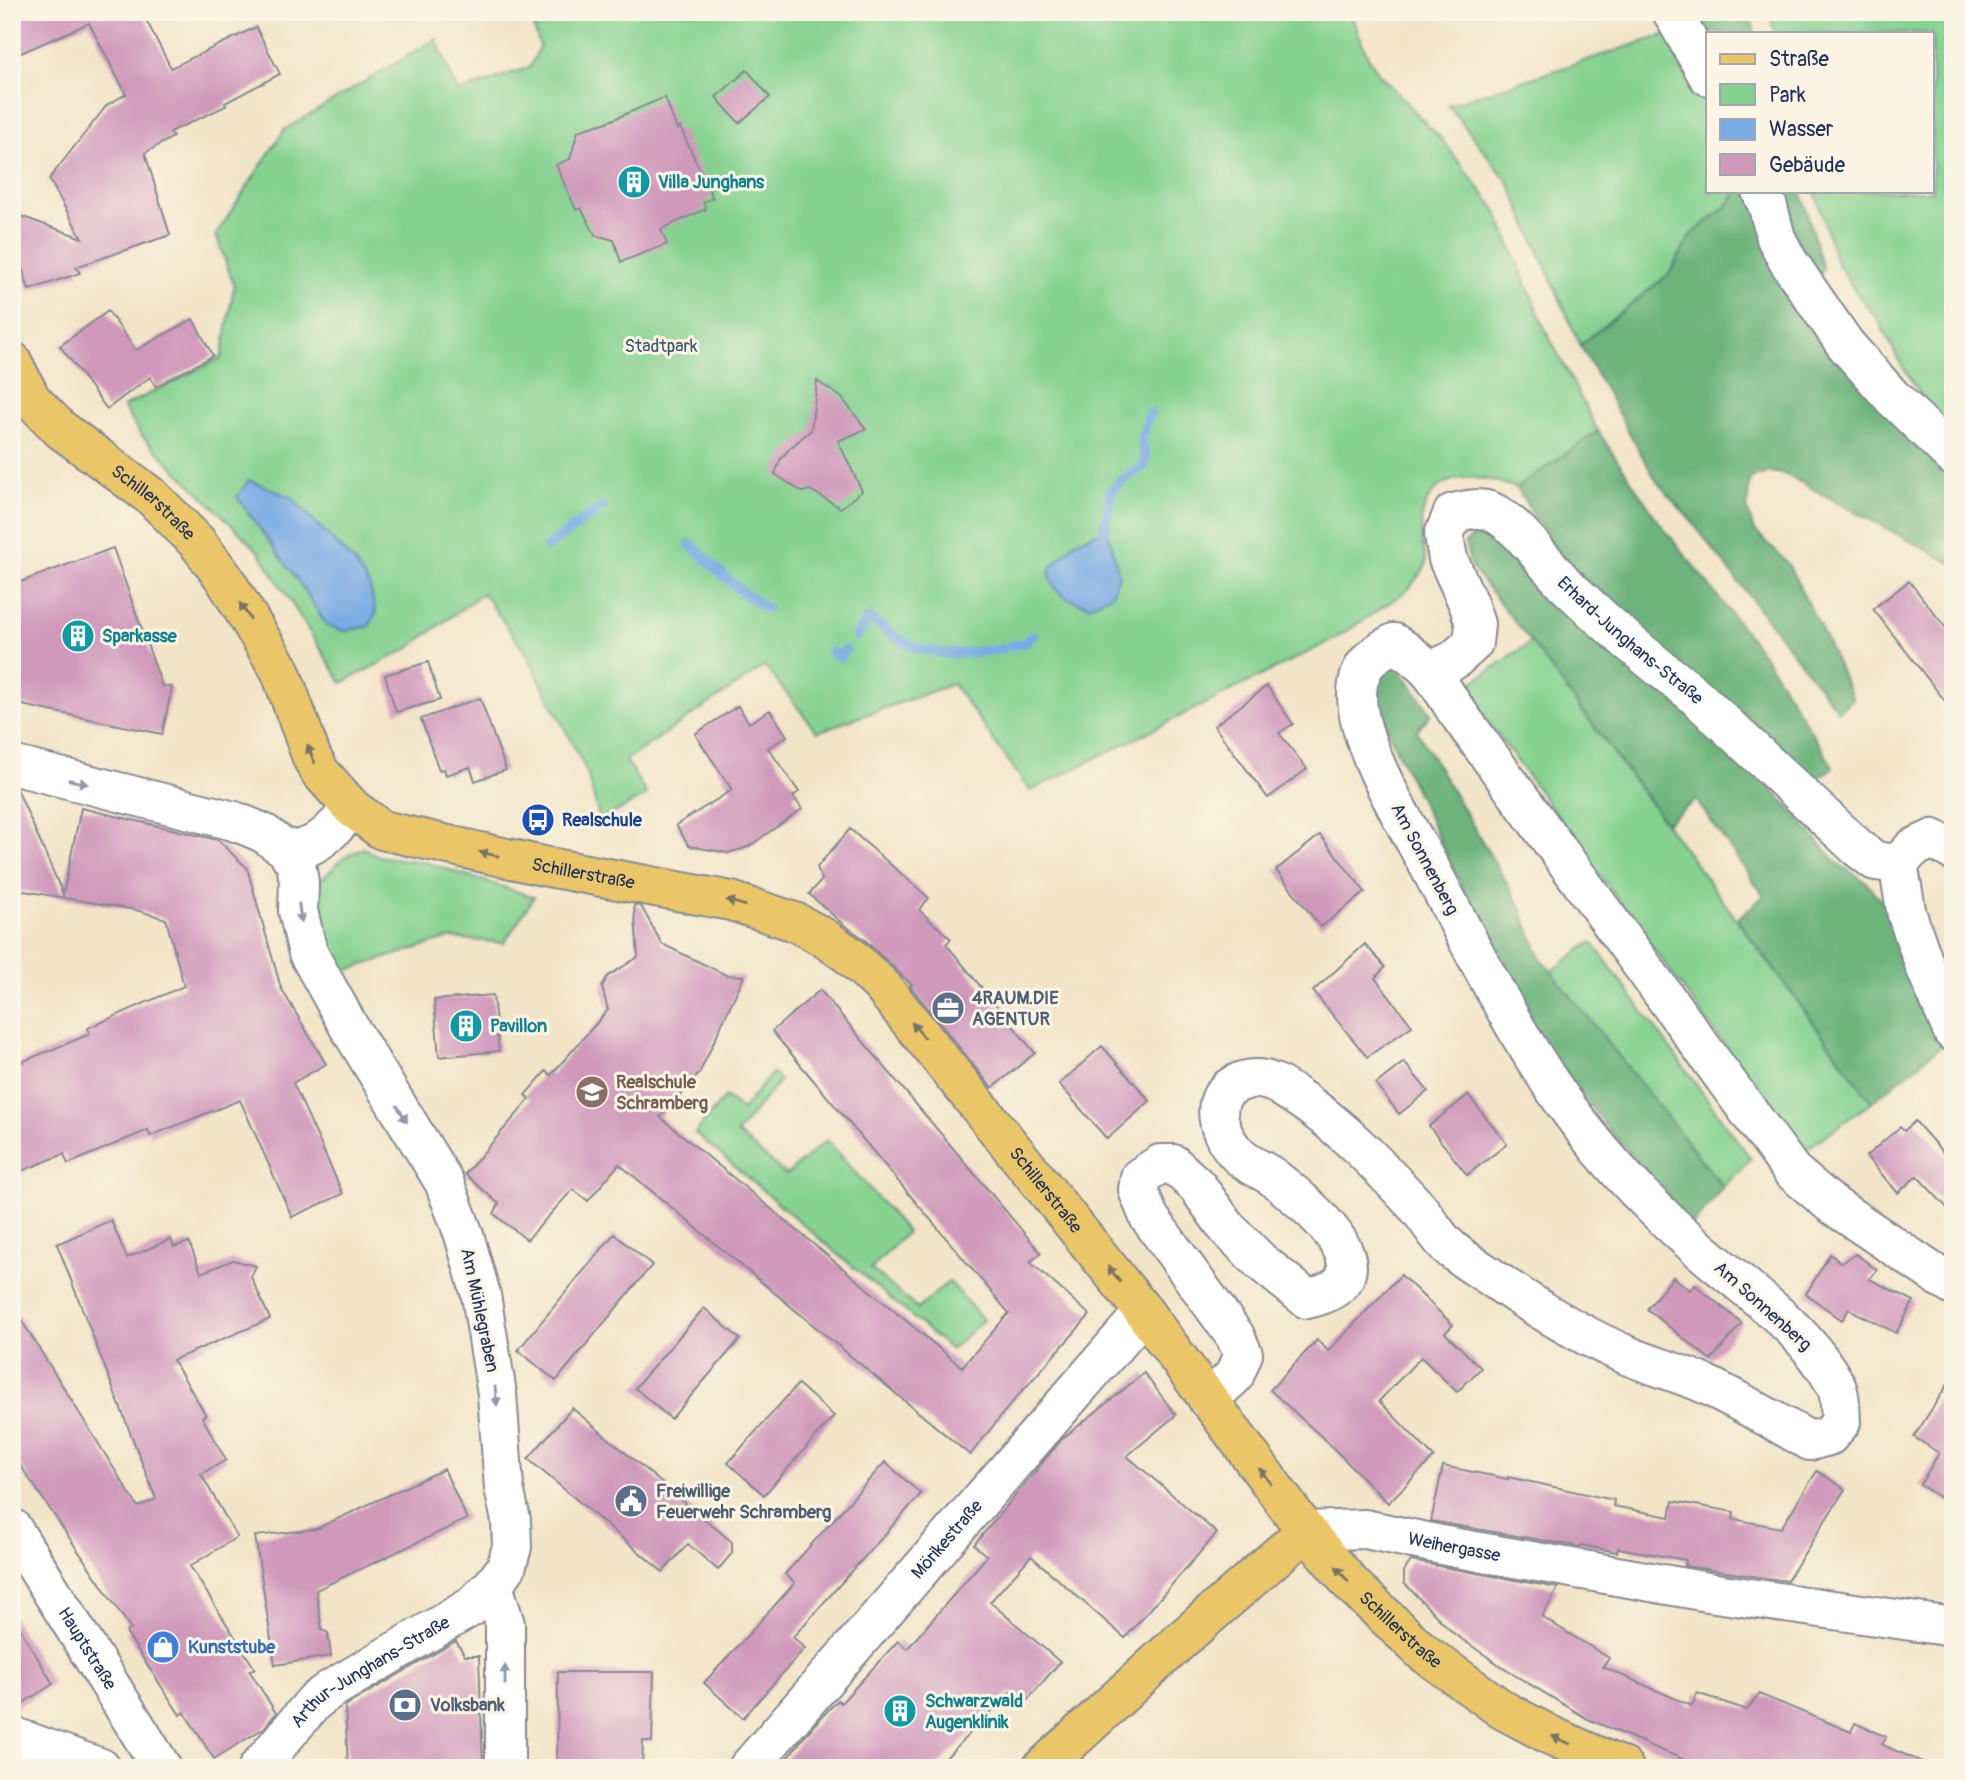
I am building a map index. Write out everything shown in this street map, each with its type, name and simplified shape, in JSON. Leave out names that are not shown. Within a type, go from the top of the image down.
[{"type":"main road","name":"Schillerstraße","points":[[12,361],[31,399],[60,429],[152,497],[197,541],[230,587],[280,670],[312,758],[320,772],[352,808],[383,830],[543,866],[731,901],[795,922],[824,937],[849,955],[881,985],[1144,1312],[1306,1531],[1352,1586],[1424,1653],[1503,1710],[1552,1736],[1624,1768]]},
{"type":"main road","points":[[1042,1768],[1179,1642],[1306,1531]]},
{"type":"street","points":[[1672,12],[1706,72]]},
{"type":"street","points":[[1761,192],[1776,238],[1788,261],[1845,344],[1892,397],[1953,456]]},
{"type":"street","name":"Erhard-Junghans-Straße","points":[[1431,671],[1454,660],[1473,643],[1475,624],[1448,559],[1444,535],[1453,513],[1477,508],[1492,512],[1513,528],[1563,583],[1662,670],[1701,700],[1858,848],[1875,860],[1898,864]]},
{"type":"street","name":"Am Sonnenberg","points":[[1208,1399],[1234,1376],[1243,1354],[1235,1336],[1149,1217],[1138,1190],[1140,1178],[1160,1164],[1173,1164],[1197,1186],[1227,1228],[1260,1261],[1307,1299],[1338,1288],[1346,1275],[1346,1253],[1331,1232],[1306,1204],[1272,1177],[1240,1157],[1226,1140],[1217,1115],[1219,1102],[1227,1090],[1251,1079],[1272,1082],[1318,1110],[1420,1211],[1450,1249],[1516,1295],[1595,1340],[1629,1356],[1699,1382],[1810,1441],[1829,1436],[1841,1422],[1838,1389],[1815,1351],[1780,1317],[1646,1201],[1600,1149],[1519,1037],[1397,808],[1366,742],[1357,696],[1361,669],[1377,652],[1394,643],[1420,660],[1431,671],[1455,709],[1792,1171],[1831,1204],[1953,1286]]},
{"type":"street","points":[[12,765],[234,821],[262,833],[285,848],[307,846],[320,840],[334,831],[352,808]]},
{"type":"street","points":[[1953,851],[1933,839],[1913,848],[1898,864],[1907,915],[1953,1032]]},
{"type":"street","name":"Am Mühlegraben","points":[[285,848],[296,864],[299,882],[298,911],[308,953],[349,1027],[444,1182],[464,1235],[481,1295],[497,1394],[503,1488],[511,1520],[512,1547],[506,1568],[493,1585]]},
{"type":"street","name":"Mörikestraße","points":[[748,1768],[1144,1312]]},
{"type":"street","name":"Hauptstraße","points":[[12,1528],[162,1768]]},
{"type":"street","name":"Weihergasse","points":[[1306,1531],[1365,1529],[1707,1592],[1953,1627]]},
{"type":"street","points":[[493,1585],[505,1624],[505,1768]]},
{"type":"street","name":"Arthur-Junghans-Straße","points":[[258,1768],[314,1702],[328,1691],[462,1613],[493,1585]]},
{"type":"street","points":[[12,1736],[101,1768]]},
{"type":"green space","name":"Stadtpark","points":[[528,12],[1350,12],[1368,57],[1379,74],[1442,140],[1496,210],[1546,331],[1598,431],[1517,488],[1474,478],[1460,478],[1448,482],[1437,489],[1428,500],[1422,516],[1426,566],[1408,590],[1335,639],[1030,791],[953,684],[817,732],[765,666],[626,760],[647,795],[600,821],[587,772],[527,655],[483,593],[409,648],[342,683],[259,552],[141,435],[123,407],[222,357],[234,286],[216,235],[284,130],[436,39],[458,92],[530,67],[540,46]]},
{"type":"green space","points":[[1729,12],[1749,12],[1755,32],[1706,32],[1706,49],[1694,24]]},
{"type":"green space","points":[[1769,12],[1953,12],[1953,438],[1939,424],[1898,359],[1879,321],[1852,287],[1836,261],[1815,192],[1934,192],[1934,32],[1775,32]]},
{"type":"green space","points":[[1670,33],[1706,98],[1706,192],[1737,192],[1727,206],[1691,235],[1669,274],[1580,345],[1509,183],[1448,105]]},
{"type":"green space","points":[[1737,192],[1751,192],[1923,447],[1953,475],[1953,564],[1789,476],[1772,472],[1750,478],[1747,507],[1753,529],[1787,562],[1853,699],[1838,711],[1692,522],[1657,482],[1580,345],[1669,274],[1691,235],[1727,206]]},
{"type":"green space","points":[[1771,192],[1801,192],[1823,269],[1818,279]]},
{"type":"green space","points":[[1598,431],[1656,518],[1765,657],[1833,767],[1814,782],[1575,583],[1517,488]]},
{"type":"green space","points":[[1479,532],[1631,667],[1752,766],[1837,863],[1865,881],[1882,901],[1944,1044],[1872,1102],[1737,919],[1764,896],[1696,800],[1666,823],[1531,642],[1471,567],[1465,543]]},
{"type":"green space","points":[[1531,642],[1872,1102],[1802,1152],[1464,688]]},
{"type":"green space","points":[[1393,665],[1406,678],[1431,714],[1417,731],[1519,904],[1540,957],[1723,1187],[1692,1226],[1605,1125],[1535,1033],[1395,747],[1372,691],[1380,668]]},
{"type":"green space","points":[[364,848],[377,856],[425,862],[534,897],[504,943],[450,938],[344,971],[325,931],[320,881],[344,857]]},
{"type":"green space","points":[[1592,942],[1751,1159],[1723,1187],[1550,972]]},
{"type":"green space","points":[[772,1073],[780,1080],[737,1133],[786,1175],[827,1140],[907,1232],[871,1269],[918,1309],[949,1281],[983,1320],[951,1350],[695,1133],[725,1097],[742,1110]]},
{"type":"water","points":[[249,480],[291,497],[355,563],[370,587],[376,613],[369,626],[345,631],[327,626],[237,497]]},
{"type":"water","points":[[1096,533],[1109,536],[1119,575],[1112,594],[1090,606],[1057,591],[1049,570],[1075,542]]},
{"type":"building","points":[[12,12],[142,12],[171,68],[256,27],[280,74],[225,103],[226,106],[170,132],[173,137],[145,153],[170,235],[76,267],[80,273],[29,290],[12,236],[12,213],[82,238],[49,179],[107,105],[126,94],[89,23],[12,57]]},
{"type":"building","points":[[747,70],[770,97],[739,123],[716,97]]},
{"type":"building","name":"Villa Junghans","points":[[665,97],[677,130],[680,127],[713,198],[703,202],[706,209],[661,229],[667,244],[621,262],[614,240],[595,235],[581,208],[576,210],[556,165],[570,159],[578,131],[607,122]]},
{"type":"building","points":[[108,311],[136,350],[193,319],[213,356],[156,387],[150,377],[107,409],[60,346]]},
{"type":"building","points":[[817,381],[841,397],[866,429],[838,441],[862,491],[841,508],[810,490],[802,492],[775,474],[780,460],[789,449],[811,430]]},
{"type":"building","name":"Sparkasse","points":[[113,548],[162,686],[172,687],[162,734],[12,703],[12,585]]},
{"type":"building","points":[[1909,581],[1953,637],[1953,711],[1873,609]]},
{"type":"building","points":[[428,662],[440,700],[396,712],[385,675]]},
{"type":"building","points":[[1267,686],[1293,724],[1279,733],[1307,769],[1268,798],[1214,726]]},
{"type":"building","points":[[480,698],[506,770],[475,781],[470,767],[446,775],[444,769],[439,770],[421,719]]},
{"type":"building","points":[[738,706],[749,723],[770,710],[787,736],[768,748],[799,792],[793,796],[802,809],[748,847],[728,853],[689,846],[676,825],[732,790],[695,734]]},
{"type":"building","points":[[12,788],[17,789],[63,894],[81,808],[218,840],[247,868],[281,988],[326,1064],[293,1083],[343,1194],[292,1217],[240,1100],[150,1136],[148,1130],[68,1164],[64,1154],[12,1175],[12,1066],[90,1034],[88,1028],[184,986],[166,919],[136,910],[12,889]]},
{"type":"building","points":[[850,829],[929,898],[919,910],[951,939],[946,944],[1035,1053],[992,1088],[910,986],[912,985],[864,939],[809,894],[822,880],[817,867]]},
{"type":"building","points":[[1320,835],[1365,892],[1321,927],[1276,870]]},
{"type":"building","points":[[634,905],[641,906],[662,944],[726,975],[744,976],[699,1074],[660,1117],[962,1367],[1009,1313],[772,1031],[820,990],[1041,1253],[1030,1262],[1090,1315],[1009,1406],[970,1455],[619,1164],[588,1201],[573,1189],[527,1240],[494,1214],[499,1204],[465,1174],[530,1099],[525,1095],[546,1071],[551,1075],[608,1010],[602,987],[607,977],[638,957]]},
{"type":"building","points":[[1365,944],[1385,967],[1375,978],[1412,1026],[1367,1057],[1313,991]]},
{"type":"building","name":"Pavillon","points":[[493,995],[499,1051],[439,1057],[434,1000]]},
{"type":"building","points":[[1102,1046],[1150,1101],[1107,1139],[1059,1084]]},
{"type":"building","points":[[1404,1062],[1428,1091],[1399,1114],[1376,1084]]},
{"type":"building","points":[[1468,1095],[1507,1144],[1467,1175],[1429,1126]]},
{"type":"building","points":[[1915,1121],[1953,1164],[1953,1214],[1917,1176],[1898,1193],[1866,1156],[1900,1127],[1904,1131]]},
{"type":"building","points":[[111,1220],[127,1258],[171,1239],[174,1247],[189,1242],[201,1273],[233,1260],[256,1266],[251,1277],[270,1319],[173,1360],[206,1415],[202,1417],[226,1460],[201,1474],[237,1537],[190,1566],[255,1669],[249,1670],[276,1713],[264,1728],[214,1759],[184,1712],[180,1715],[126,1632],[131,1629],[12,1453],[12,1305],[138,1507],[156,1499],[57,1244]]},
{"type":"building","points":[[614,1234],[652,1265],[556,1381],[518,1350]]},
{"type":"building","points":[[1830,1254],[1841,1263],[1856,1254],[1877,1270],[1869,1279],[1914,1301],[1896,1333],[1849,1309],[1842,1320],[1806,1294]]},
{"type":"building","points":[[1401,1275],[1453,1325],[1445,1333],[1481,1368],[1457,1392],[1421,1357],[1379,1401],[1434,1457],[1388,1503],[1270,1390],[1317,1340],[1328,1351]]},
{"type":"building","points":[[1673,1277],[1690,1290],[1695,1285],[1742,1323],[1711,1360],[1647,1309]]},
{"type":"building","points":[[704,1308],[740,1339],[671,1419],[635,1388]]},
{"type":"building","points":[[1144,1373],[1176,1415],[1127,1456],[1217,1533],[1125,1638],[1031,1556],[990,1602],[1060,1662],[1024,1704],[1010,1692],[936,1768],[779,1768],[814,1725],[838,1700],[841,1703],[898,1641],[907,1649],[987,1556],[974,1545],[1062,1439]]},
{"type":"building","points":[[1953,1376],[1953,1506],[1920,1485],[1939,1453],[1914,1437]]},
{"type":"building","points":[[798,1384],[834,1416],[764,1495],[728,1463]]},
{"type":"building","name":"Freiwillige Feuerwehr Schramberg","points":[[572,1408],[732,1542],[732,1553],[718,1570],[688,1544],[663,1572],[528,1459]]},
{"type":"building","points":[[885,1462],[921,1494],[793,1637],[805,1648],[743,1718],[704,1683],[795,1583],[785,1574]]},
{"type":"building","points":[[1443,1466],[1614,1500],[1613,1506],[1670,1517],[1673,1501],[1734,1512],[1733,1519],[1781,1528],[1817,1471],[1845,1489],[1787,1581],[1685,1566],[1686,1560],[1618,1548],[1617,1552],[1581,1545],[1580,1547],[1431,1521]]},
{"type":"building","points":[[444,1469],[467,1519],[316,1590],[322,1630],[328,1633],[331,1656],[275,1665],[255,1536],[316,1529]]},
{"type":"building","points":[[1411,1561],[1558,1588],[1542,1617],[1609,1658],[1603,1667],[1692,1706],[1697,1693],[1747,1710],[1759,1694],[1851,1732],[1855,1723],[1886,1737],[1881,1744],[1935,1768],[1703,1768],[1588,1719],[1511,1673],[1453,1633],[1404,1583],[1404,1571]]},
{"type":"building","points":[[12,1615],[53,1684],[12,1710]]},
{"type":"building","name":"Volksbank","points":[[456,1641],[465,1656],[479,1656],[483,1768],[348,1768],[345,1706]]},
{"type":"building","points":[[558,1672],[654,1672],[652,1742],[643,1741],[642,1768],[557,1768]]},
{"type":"waterway","points":[[1148,419],[1150,413]]},
{"type":"waterway","points":[[1096,547],[1103,535],[1112,489],[1144,466],[1142,440],[1145,428]]},
{"type":"waterway","points":[[547,547],[602,507]]},
{"type":"waterway","points":[[690,544],[737,588],[766,608]]},
{"type":"waterway","points":[[856,636],[869,618],[910,645],[933,652],[1002,649]]},
{"type":"waterway","points":[[1011,646],[1026,642],[1033,635]]},
{"type":"waterway","points":[[831,652],[840,657],[845,650]]},
{"type":"place","name":"Villa Junghans","points":[[634,182]]},
{"type":"place","name":"Sparkasse","points":[[78,636]]},
{"type":"place","name":"Realschule","points":[[538,820]]},
{"type":"place","name":"4RAUM.DIE AGENTUR","points":[[948,1008]]},
{"type":"place","name":"Pavillon","points":[[466,1026]]},
{"type":"place","name":"Realschule Schramberg","points":[[592,1092]]},
{"type":"place","name":"Freiwillige Feuerwehr Schramberg","points":[[631,1501]]},
{"type":"place","name":"Kunststube","points":[[163,1647]]},
{"type":"place","name":"Volksbank","points":[[405,1705]]},
{"type":"place","name":"Schwarzwald Augenklinik","points":[[900,1711]]}]
